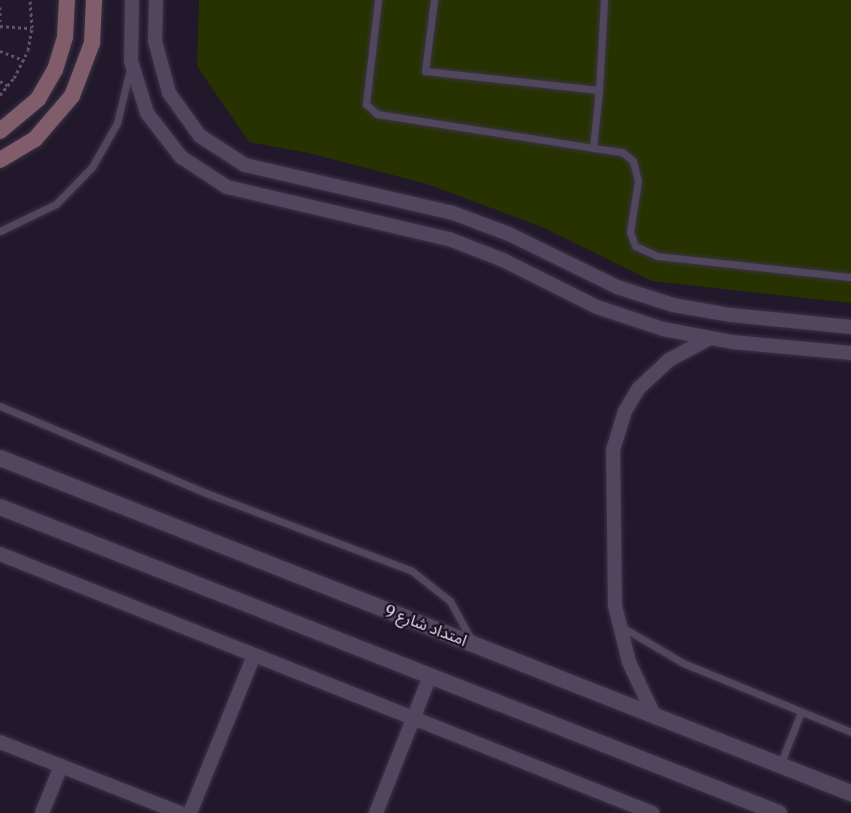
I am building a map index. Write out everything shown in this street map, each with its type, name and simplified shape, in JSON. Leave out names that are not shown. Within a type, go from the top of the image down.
[{"type":"main road","points":[[0,131],[32,105],[55,70],[65,37],[67,0]]},
{"type":"main road","points":[[0,160],[34,139],[72,96],[92,43],[94,0]]},
{"type":"street","points":[[132,0],[131,61],[140,96],[168,144],[195,169],[227,188],[449,239],[503,260],[618,315],[708,339],[851,353]]},
{"type":"street","points":[[156,0],[155,41],[169,93],[200,136],[245,165],[453,213],[509,234],[617,287],[673,305],[731,315],[851,327]]},
{"type":"street","points":[[654,715],[632,671],[618,624],[613,579],[612,463],[620,423],[648,378],[669,360],[708,339]]},
{"type":"street","name":"امتداد شارع 9","points":[[0,458],[851,793]]},
{"type":"street","points":[[0,507],[779,813]]},
{"type":"street","points":[[0,554],[652,813]]},
{"type":"street","points":[[190,813],[254,654]]},
{"type":"street","points":[[376,813],[430,676]]},
{"type":"street","points":[[0,742],[180,813]]},
{"type":"street","points":[[42,813],[61,766]]},
{"type":"lane","points":[[378,0],[366,104],[377,114],[622,152],[633,161],[638,181],[630,232],[635,246],[657,255],[851,277]]},
{"type":"lane","points":[[434,0],[425,71],[599,90]]},
{"type":"lane","points":[[593,148],[604,0]]},
{"type":"lane","points":[[0,231],[56,204],[92,168],[117,123],[131,61]]},
{"type":"lane","points":[[0,406],[216,497],[412,571],[450,601],[473,644]]},
{"type":"lane","points":[[618,624],[669,657],[851,732]]},
{"type":"lane","points":[[780,765],[801,712]]},
{"type":"path","points":[[0,95],[24,60],[32,28],[30,0]]},
{"type":"path","points":[[0,7],[0,27],[32,28]]},
{"type":"path","points":[[0,51],[24,60]]},
{"type":"path","points":[[0,81],[8,86]]},
{"type":"green space","points":[[199,0],[851,0],[851,303],[652,281],[542,227],[427,184],[309,153],[249,142],[197,66]]}]
